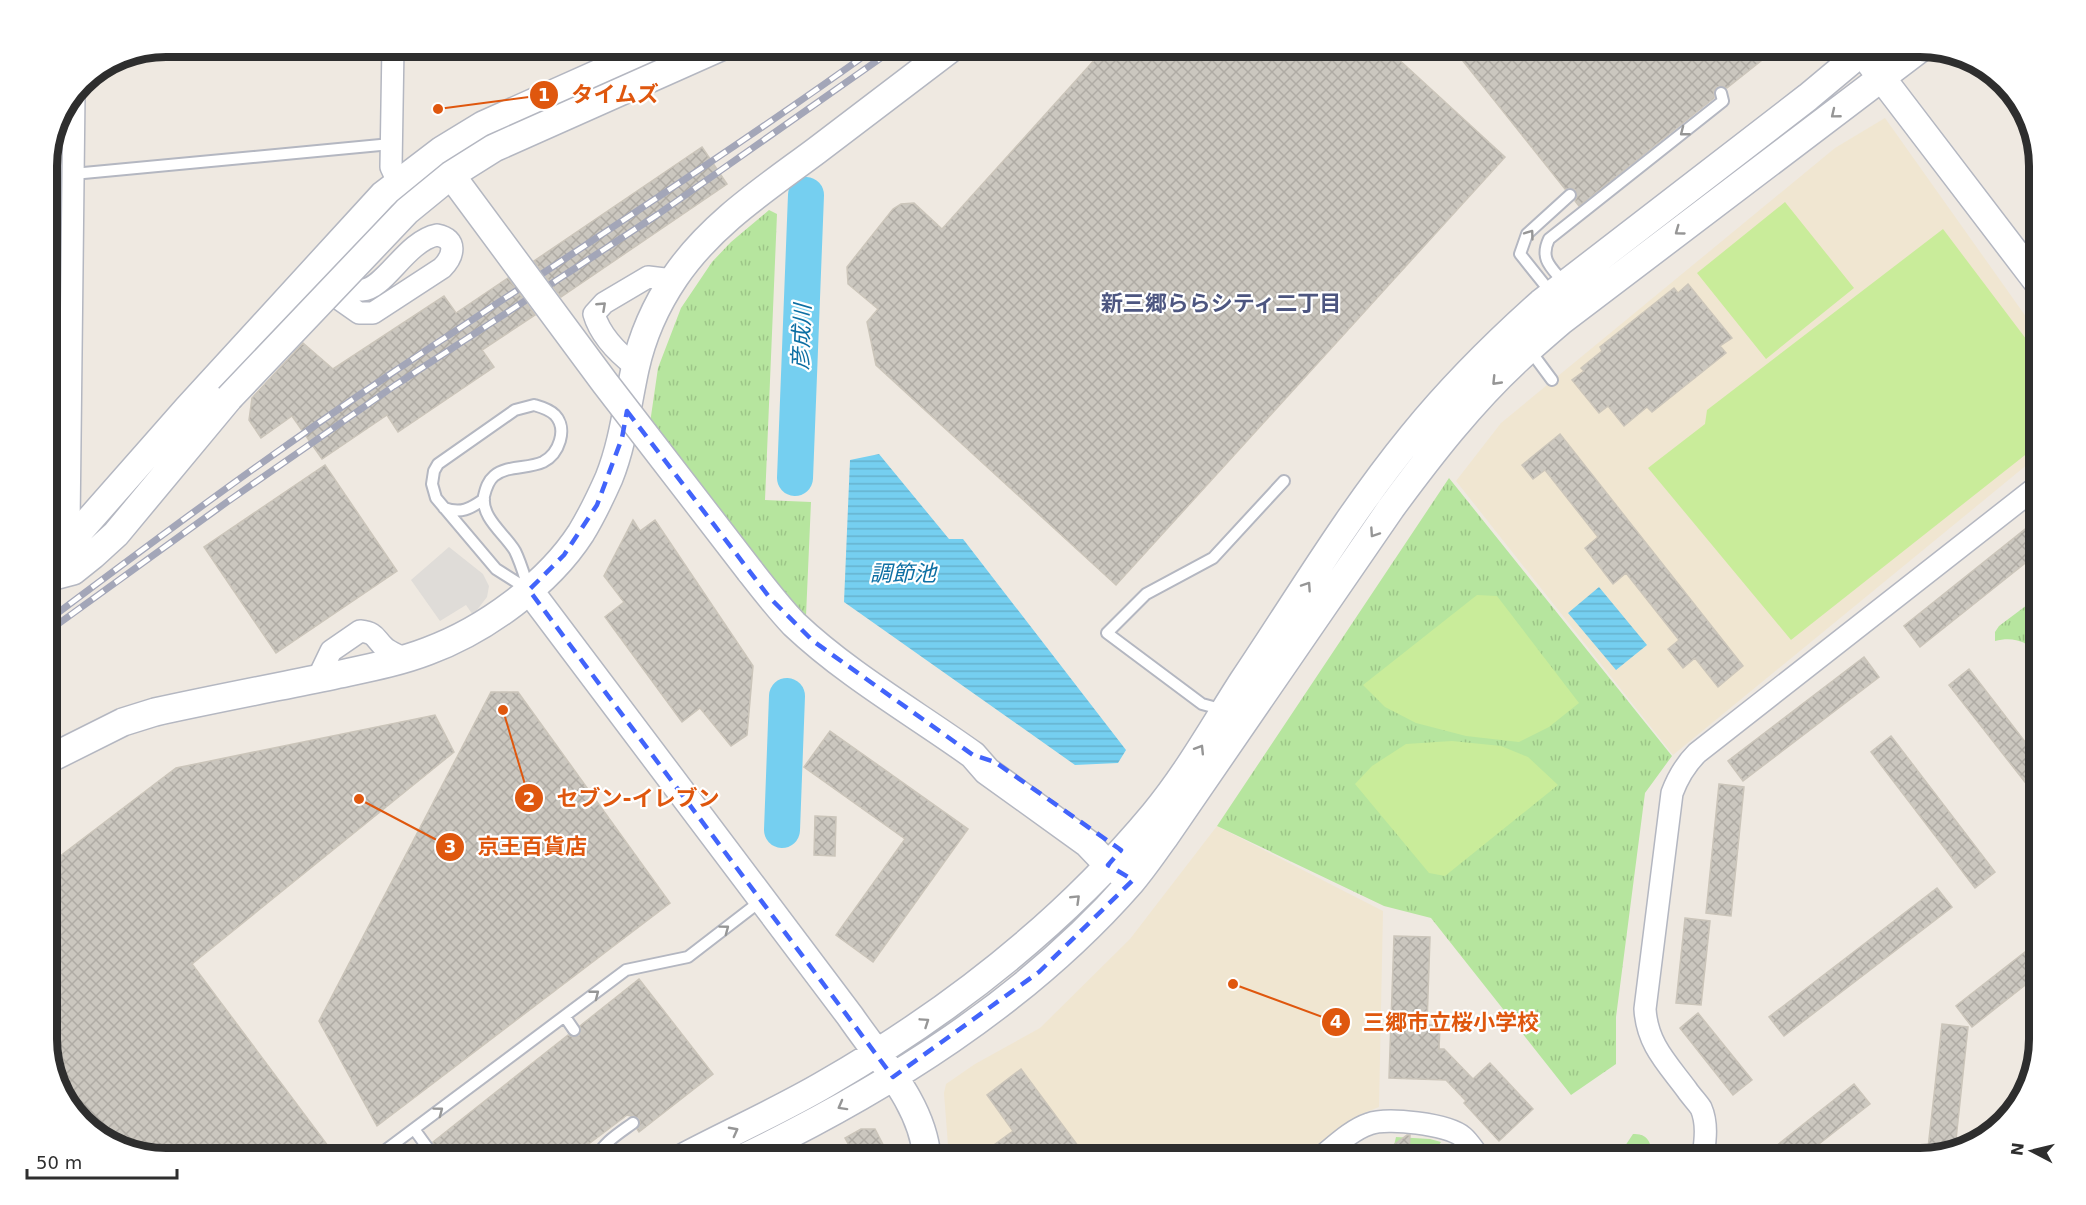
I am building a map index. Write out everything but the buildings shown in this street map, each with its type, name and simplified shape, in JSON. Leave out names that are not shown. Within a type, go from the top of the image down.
[{"type":"street","points":[[393,57],[391,167],[398,182]]},
{"type":"street","points":[[57,558],[364,214],[398,182],[442,150],[483,125],[635,57]]},
{"type":"street","points":[[57,575],[73,571],[116,534],[230,398],[407,211],[450,175],[494,148],[698,57]]},
{"type":"street","points":[[57,755],[123,722],[144,716],[404,659],[428,651],[457,639],[529,590],[564,555],[581,533],[597,505],[610,476],[622,438],[644,337],[673,280],[688,258],[712,232],[746,203],[939,57]]},
{"type":"street","points":[[701,1148],[823,1085],[932,1017],[995,971],[1079,897],[1155,813],[1189,766],[1371,489],[1412,435],[1455,386],[1508,332],[1559,289],[1790,111],[1853,57]]},
{"type":"street","points":[[1869,57],[1881,77],[2029,271]]},
{"type":"street","points":[[783,1148],[967,1028],[1039,972],[1104,911],[1133,880],[1207,778],[1391,508],[1429,457],[1477,401],[1529,349],[1569,314],[1908,57]]},
{"type":"street","points":[[74,109],[69,526],[76,534]]},
{"type":"street","points":[[450,175],[605,383],[770,598],[793,622],[837,660],[973,755],[987,771],[1087,843],[1115,857],[1133,880]]},
{"type":"street","points":[[443,236],[451,243],[450,260],[442,268],[373,313],[359,313],[350,308],[321,282],[318,266],[332,269],[354,288],[362,290],[375,285],[417,243],[427,237],[443,236]]},
{"type":"street","points":[[636,367],[624,358],[597,325],[594,314],[604,303],[648,277],[673,280]]},
{"type":"street","points":[[375,285],[388,304]]},
{"type":"street","points":[[1704,1148],[1705,1126],[1701,1108],[1657,1050],[1646,1024],[1645,1009],[1671,805],[1677,779],[1697,753],[2029,493]]},
{"type":"street","points":[[529,590],[850,1016],[909,1102],[922,1128],[925,1148]]},
{"type":"street","points":[[318,678],[331,651],[360,631],[371,632],[384,647],[404,659]]},
{"type":"street","points":[[1333,1148],[1369,1123],[1389,1122],[1433,1124],[1448,1128],[1463,1137],[1472,1148]]},
{"type":"lane","points":[[1559,289],[1543,250],[1549,239],[1723,101],[1721,93]]},
{"type":"lane","points":[[73,174],[391,144]]},
{"type":"lane","points":[[1559,289],[1520,254],[1527,234],[1570,195]]},
{"type":"lane","points":[[1529,349],[1552,380]]},
{"type":"lane","points":[[534,405],[555,415],[560,429],[560,439],[555,453],[544,461],[502,471],[488,483],[484,499],[485,509],[490,518],[516,553],[529,590],[496,569],[436,498],[432,484],[434,471],[446,457],[515,410],[534,405]]},
{"type":"lane","points":[[1224,710],[1202,704],[1107,633],[1146,594],[1213,558],[1284,481]]},
{"type":"lane","points":[[444,508],[463,512],[484,499]]},
{"type":"lane","points":[[388,1148],[626,970],[688,957],[762,900]]},
{"type":"lane","points":[[565,1017],[574,1030]]},
{"type":"lane","points":[[602,1148],[619,1127],[633,1123]]},
{"type":"lane","points":[[414,1129],[427,1147]]},
{"type":"highlighted area","points":[[627,411],[770,598],[813,641],[973,755],[995,762],[1121,850],[1108,865],[1133,880],[1039,972],[893,1077],[529,590],[564,555],[597,505],[622,438]]},
{"type":"shaded area","points":[[1885,118],[2029,321],[2029,463],[1673,755],[1456,481],[1501,423],[1835,148]]},
{"type":"shaded area","points":[[449,547],[483,574],[489,586],[487,597],[473,615],[466,605],[440,621],[411,580]]},
{"type":"shaded area","points":[[1217,826],[1383,911],[1379,1107],[1359,1115],[1316,1148],[948,1148],[944,1093],[946,1084],[975,1064],[1040,1028],[1130,939]]},
{"type":"green space","points":[[1785,202],[1854,288],[1766,359],[1697,273]]},
{"type":"green space","points":[[769,210],[777,214],[765,500],[811,502],[806,616],[777,588],[650,423],[658,368],[681,308],[712,262],[731,242]]},
{"type":"green space","points":[[1943,229],[2029,343],[2029,452],[1791,640],[1648,468],[1705,424],[1707,410]]},
{"type":"green space","points":[[1449,478],[1672,756],[1645,793],[1616,1017],[1616,1064],[1571,1095],[1431,918],[1384,906],[1217,826]]},
{"type":"green space","points":[[1477,595],[1497,596],[1579,703],[1549,727],[1519,742],[1466,736],[1416,723],[1385,707],[1363,685]]},
{"type":"green space","points":[[2029,604],[2029,647],[2019,641],[2008,639],[1995,641],[1995,632],[1999,626]]},
{"type":"green space","points":[[1452,741],[1501,746],[1528,757],[1558,785],[1445,876],[1429,873],[1355,784],[1372,766],[1406,744]]},
{"type":"green space","points":[[1633,1134],[1638,1134],[1646,1138],[1651,1148],[1624,1148]]},
{"type":"green space","points":[[1396,1137],[1441,1142],[1437,1148],[1393,1148]]},
{"type":"green space","points":[[1453,1142],[1460,1148],[1449,1148]]},
{"type":"water","name":"調節池","points":[[879,454],[949,539],[963,539],[1126,750],[1118,763],[1075,765],[844,602],[850,460]]},
{"type":"water","points":[[1599,587],[1647,645],[1616,670],[1568,613]]},
{"type":"waterway","name":"彦成川","points":[[795,478],[806,195]]},
{"type":"waterway","name":"彦成川","points":[[782,830],[787,696]]},
{"type":"railway","points":[[57,614],[216,496],[345,405],[696,172],[863,57]]},
{"type":"railway","points":[[57,625],[227,502],[394,386],[657,215],[882,57]]},
{"type":"place","name":"タイムズ","points":[[438,109]]},
{"type":"place","name":"セブン-イレブン","points":[[503,710]]},
{"type":"place","name":"京王百貨店","points":[[359,799]]},
{"type":"place","name":"三郷市立桜小学校","points":[[1233,984]]},
{"type":"district","name":"新三郷ららシティ二丁目","points":[[1221,303]]}]
